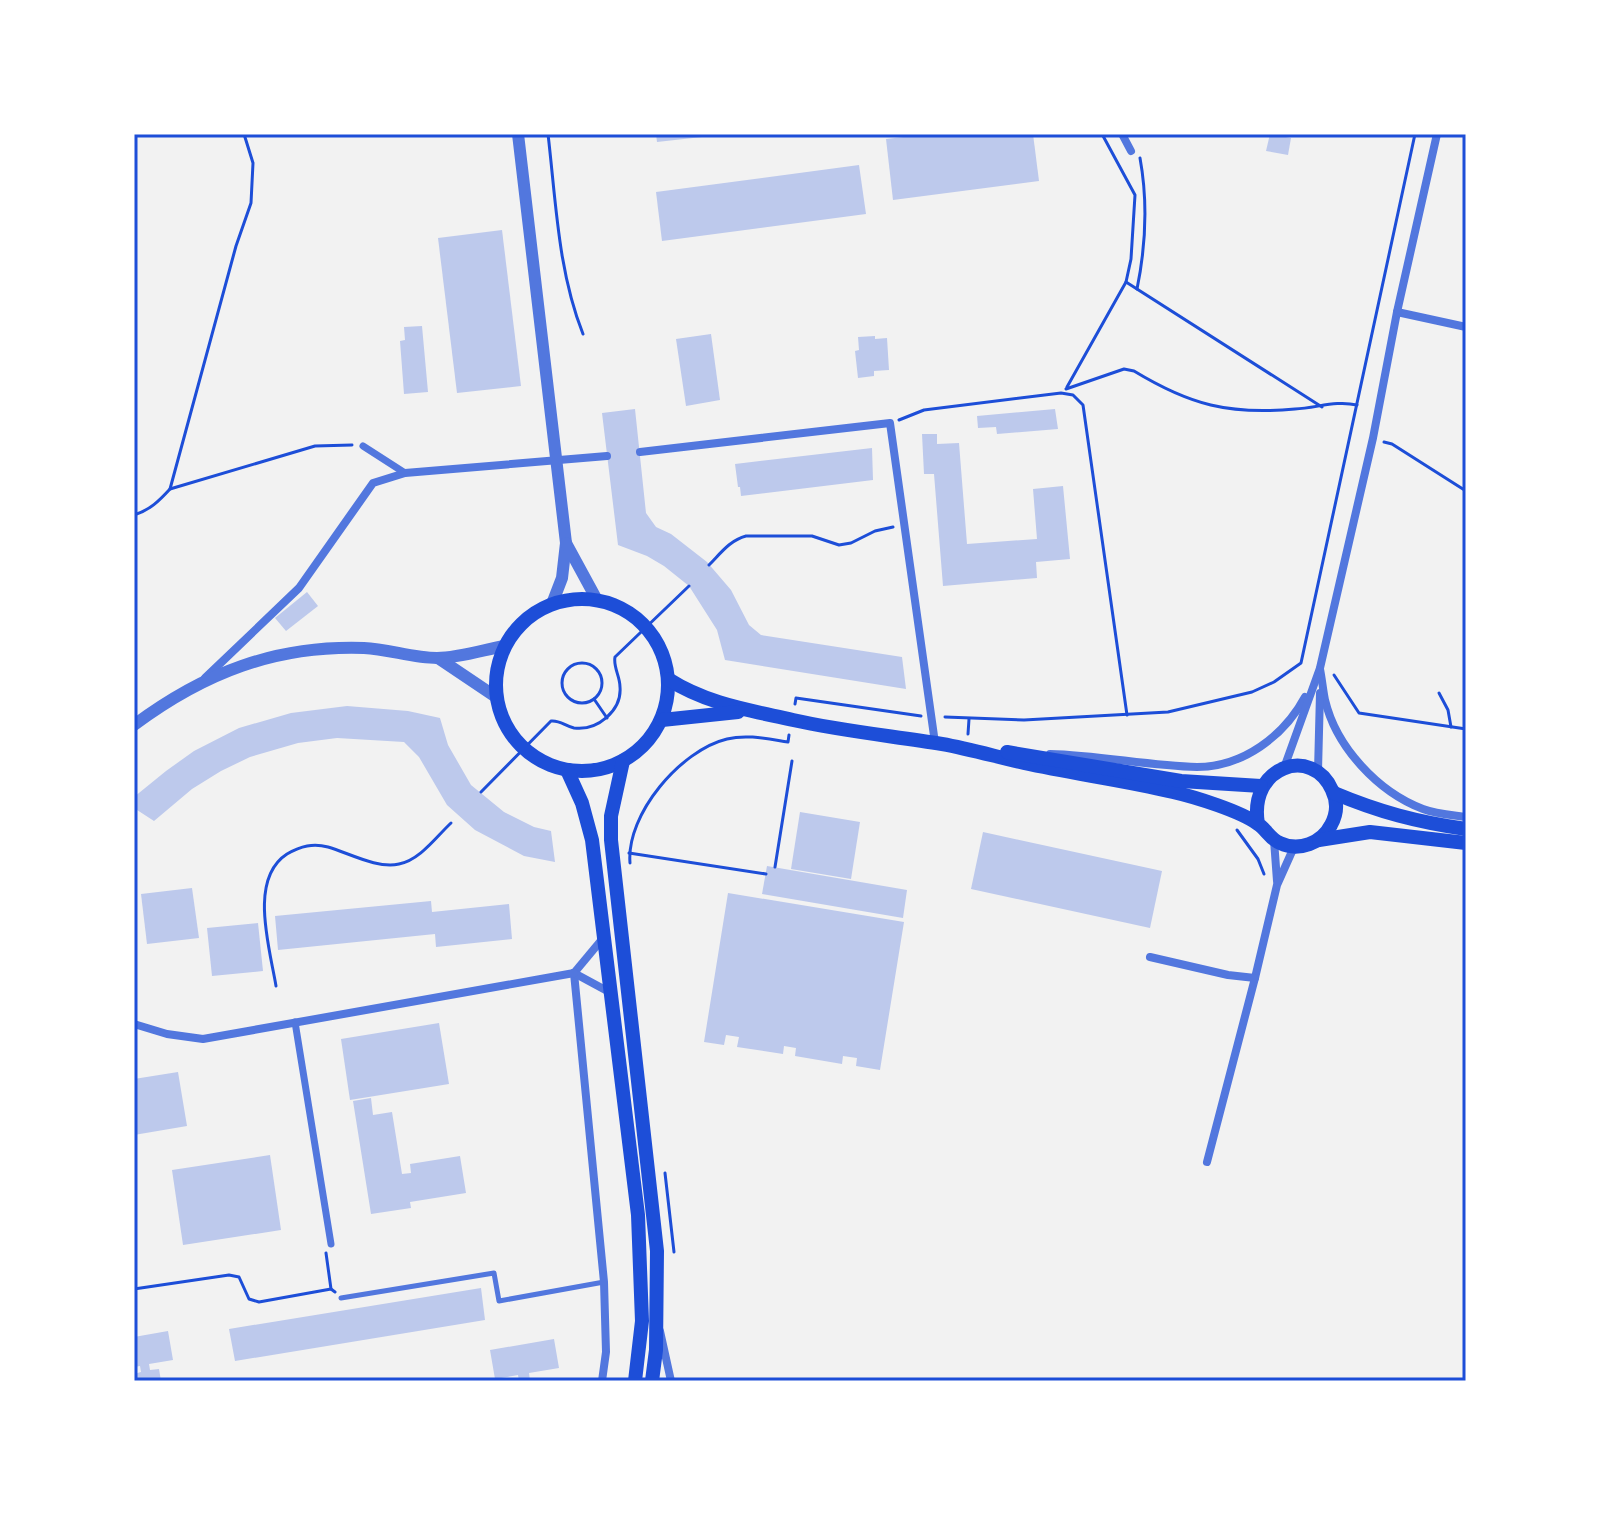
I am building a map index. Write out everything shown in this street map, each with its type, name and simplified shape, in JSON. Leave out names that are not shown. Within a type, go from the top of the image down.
[{"type":"main road","points":[[572,599],[597,600],[625,610],[647,628],[661,652],[668,679],[667,708],[642,747],[623,761],[598,770],[567,770],[544,763],[521,747],[504,724],[496,697],[496,671],[504,646],[521,623],[552,604],[572,599]]},
{"type":"main road","points":[[668,679],[690,693],[747,711],[978,751],[1022,763],[1173,792],[1210,803],[1258,824],[1274,840],[1294,847],[1370,832],[1466,843]]},
{"type":"main road","points":[[662,720],[747,711]]},
{"type":"main road","points":[[978,751],[1023,753],[1181,781],[1261,786]]},
{"type":"main road","points":[[623,761],[611,816],[611,840],[657,1251],[657,1319],[652,1381]]},
{"type":"main road","points":[[1258,824],[1257,798],[1261,786],[1270,776],[1284,768],[1318,771],[1334,793],[1336,805],[1335,818],[1319,840]]},
{"type":"main road","points":[[567,770],[588,819],[611,993],[641,1263],[642,1321],[635,1381]]},
{"type":"main road","points":[[1334,793],[1416,822],[1466,829]]},
{"type":"street","points":[[518,134],[566,543],[562,578],[552,604]]},
{"type":"street","points":[[1122,134],[1131,151]]},
{"type":"street","points":[[1284,768],[1320,668],[1373,438],[1397,312],[1437,134]]},
{"type":"street","points":[[1397,312],[1466,327]]},
{"type":"street","points":[[640,452],[890,423],[935,743]]},
{"type":"street","points":[[363,446],[405,473]]},
{"type":"street","points":[[202,681],[299,588],[373,483],[405,473],[607,456]]},
{"type":"street","points":[[566,543],[597,600]]},
{"type":"street","points":[[134,725],[202,681],[239,665],[281,654],[368,648],[438,658],[504,646]]},
{"type":"street","points":[[438,658],[496,697]]},
{"type":"street","points":[[1023,753],[1088,755],[1200,767],[1235,759],[1263,747],[1295,714],[1320,668]]},
{"type":"street","points":[[1318,771],[1320,668]]},
{"type":"street","points":[[1320,668],[1325,703],[1343,743],[1365,771],[1423,810],[1466,817]]},
{"type":"street","points":[[1274,840],[1277,885]]},
{"type":"street","points":[[1207,1162],[1277,885],[1294,847]]},
{"type":"street","points":[[602,1381],[606,1352],[604,1282],[574,973],[604,937]]},
{"type":"street","points":[[1150,957],[1255,978]]},
{"type":"street","points":[[134,1024],[167,1034],[203,1039],[574,973],[611,993]]},
{"type":"street","points":[[295,1022],[331,1244]]},
{"type":"street","points":[[657,1319],[671,1381]]},
{"type":"lane","points":[[341,1298],[494,1273],[499,1301],[604,1282]]},
{"type":"path","points":[[134,515],[146,511],[170,489],[236,246],[251,203],[253,163],[244,134]]},
{"type":"path","points":[[548,134],[563,272],[583,334]]},
{"type":"path","points":[[1066,389],[1126,282],[1131,259],[1135,195],[1102,134]]},
{"type":"path","points":[[796,698],[930,717],[1024,720],[1127,715],[1198,707],[1252,692],[1274,682],[1301,663],[1415,134]]},
{"type":"path","points":[[1131,151],[1140,156],[1144,182],[1145,239],[1137,289]]},
{"type":"path","points":[[1126,282],[1322,407]]},
{"type":"path","points":[[1061,393],[1124,369],[1204,405],[1237,410],[1322,407],[1340,401],[1357,405]]},
{"type":"path","points":[[890,423],[924,410],[1061,393],[1073,395],[1083,405],[1127,715]]},
{"type":"path","points":[[1352,426],[1392,444],[1466,491]]},
{"type":"path","points":[[170,489],[315,446],[363,446]]},
{"type":"path","points":[[709,565],[728,545],[746,536],[812,536],[839,545],[851,543],[875,531],[904,526]]},
{"type":"path","points":[[481,792],[551,721],[575,728],[592,726],[607,718],[616,707],[621,691],[614,662],[620,652],[689,586]]},
{"type":"path","points":[[579,662],[598,670],[602,680],[601,691],[594,699],[584,703],[574,702],[565,695],[561,686],[562,675],[569,666],[579,662]]},
{"type":"path","points":[[1301,663],[1336,676],[1359,713],[1466,729]]},
{"type":"path","points":[[1439,693],[1448,710],[1451,727]]},
{"type":"path","points":[[594,699],[607,718]]},
{"type":"path","points":[[766,874],[629,853],[648,806],[663,781],[679,764],[704,747],[727,738],[750,736],[788,742]]},
{"type":"path","points":[[775,867],[792,761]]},
{"type":"path","points":[[1230,819],[1258,859],[1266,879]]},
{"type":"path","points":[[276,986],[264,890],[279,860],[296,849],[316,845],[385,865],[401,864],[420,852],[451,823]]},
{"type":"path","points":[[329,1228],[323,1237],[331,1289],[341,1298]]},
{"type":"path","points":[[134,1289],[229,1275],[239,1277],[249,1299],[259,1302],[331,1289]]},
{"type":"building","points":[[656,134],[711,134],[711,136],[657,142]]},
{"type":"building","points":[[929,134],[1033,134],[1039,181],[893,200],[886,139]]},
{"type":"building","points":[[1270,134],[1291,138],[1288,155],[1266,151]]},
{"type":"building","points":[[859,165],[866,214],[662,241],[656,192]]},
{"type":"building","points":[[502,230],[521,386],[457,393],[438,238]]},
{"type":"building","points":[[422,326],[428,392],[404,394],[400,341],[405,340],[404,327]]},
{"type":"building","points":[[711,334],[720,400],[686,406],[676,339]]},
{"type":"building","points":[[875,336],[875,339],[887,338],[889,370],[874,371],[874,376],[858,378],[855,351],[859,350],[858,337]]},
{"type":"building","points":[[635,409],[646,513],[656,527],[671,534],[707,562],[731,590],[749,625],[761,635],[902,657],[906,689],[725,660],[717,630],[689,586],[647,556],[618,545],[602,413]]},
{"type":"building","points":[[1055,409],[1058,429],[997,434],[996,427],[978,428],[977,416]]},
{"type":"building","points":[[922,434],[937,434],[937,444],[959,443],[967,544],[1037,539],[1033,489],[1063,486],[1070,559],[1036,562],[1037,578],[943,586],[934,474],[924,474]]},
{"type":"building","points":[[872,448],[873,480],[741,496],[738,487],[735,464]]},
{"type":"building","points":[[307,592],[318,606],[286,631],[275,618]]},
{"type":"building","points":[[347,706],[408,711],[440,718],[448,745],[471,785],[504,812],[534,827],[551,831],[555,862],[524,856],[475,830],[447,805],[419,757],[404,742],[337,738],[298,743],[250,757],[221,771],[192,789],[154,821],[134,808],[134,797],[166,771],[194,751],[239,728],[291,713]]},
{"type":"building","points":[[800,812],[860,822],[851,879],[791,869]]},
{"type":"building","points":[[983,832],[1162,871],[1150,928],[971,889]]},
{"type":"building","points":[[767,866],[907,890],[903,918],[762,894]]},
{"type":"building","points":[[192,888],[199,938],[147,944],[141,894]]},
{"type":"building","points":[[728,893],[904,922],[880,1070],[856,1066],[857,1058],[843,1056],[842,1064],[795,1056],[796,1048],[784,1046],[783,1054],[737,1047],[739,1037],[726,1035],[724,1045],[704,1042]]},
{"type":"building","points":[[431,901],[432,912],[509,904],[512,939],[436,947],[435,934],[278,950],[275,916]]},
{"type":"building","points":[[258,923],[263,971],[212,976],[207,928]]},
{"type":"building","points":[[439,1023],[449,1084],[350,1100],[341,1039]]},
{"type":"building","points":[[178,1072],[187,1126],[134,1135],[134,1079]]},
{"type":"building","points":[[371,1098],[373,1115],[392,1112],[402,1174],[411,1173],[410,1164],[460,1156],[466,1193],[410,1202],[411,1208],[371,1214],[353,1101]]},
{"type":"building","points":[[270,1155],[281,1230],[183,1245],[172,1170]]},
{"type":"building","points":[[481,1288],[485,1320],[235,1361],[229,1329]]},
{"type":"building","points":[[168,1331],[173,1360],[149,1364],[150,1370],[159,1369],[161,1381],[134,1381],[134,1374],[141,1372],[140,1366],[134,1367],[134,1337]]},
{"type":"building","points":[[554,1339],[559,1368],[529,1373],[530,1381],[519,1381],[518,1375],[495,1379],[490,1350]]}]
